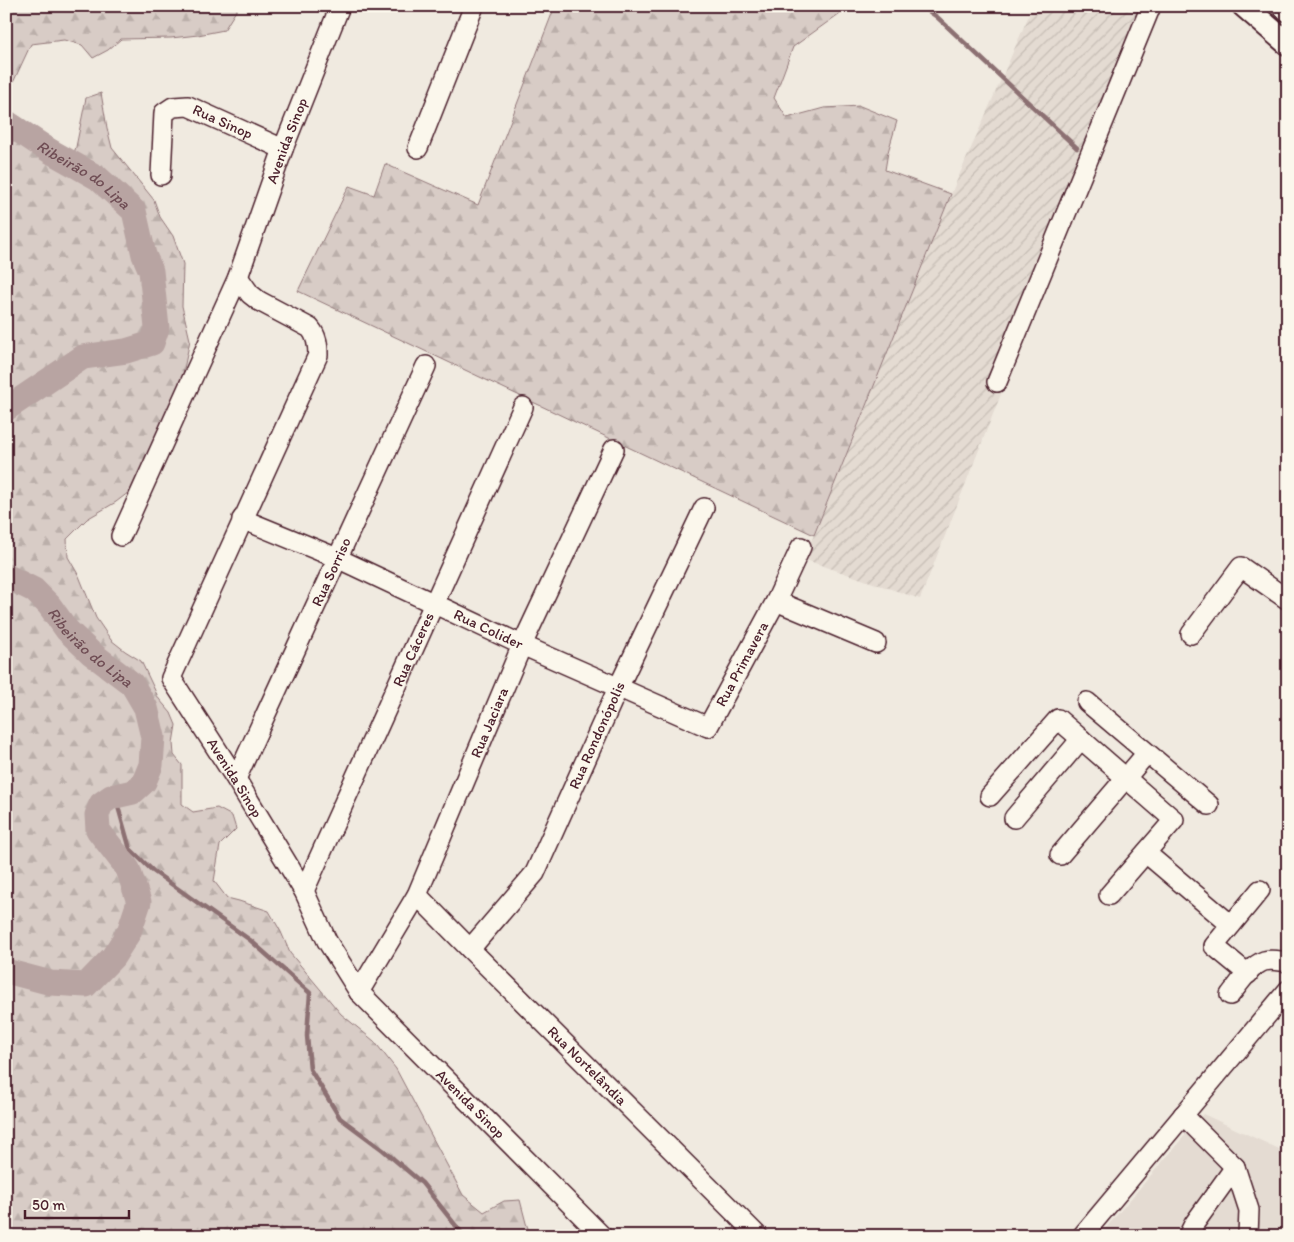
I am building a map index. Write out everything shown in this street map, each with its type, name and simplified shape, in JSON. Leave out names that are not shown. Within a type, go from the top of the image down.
[{"type":"main road","points":[[1244,6],[1288,44]]},
{"type":"main road","points":[[1284,6],[1288,10]]},
{"type":"street","name":"Avenida Sinop","points":[[121,536],[238,277],[283,149],[340,6]]},
{"type":"street","points":[[418,148],[474,6]]},
{"type":"street","points":[[997,382],[1151,6]]},
{"type":"street","name":"Rua Sinop","points":[[161,175],[164,113],[173,107],[188,106],[283,149]]},
{"type":"street","name":"Avenida Sinop","points":[[238,277],[250,294],[310,328],[314,332],[318,345],[318,355],[171,678],[236,779],[304,891],[327,941],[359,992],[602,1236]]},
{"type":"street","name":"Rua Sorriso","points":[[236,779],[426,366]]},
{"type":"street","name":"Rua Cáceres","points":[[304,891],[523,407]]},
{"type":"street","name":"Rua Jaciara","points":[[359,992],[418,895],[522,645],[614,449]]},
{"type":"street","name":"Rua Rondonópolis","points":[[470,950],[535,873],[618,688],[704,508]]},
{"type":"street","name":"Rua Colider","points":[[242,519],[337,558],[522,645],[708,727]]},
{"type":"street","name":"Rua Primavera","points":[[708,727],[776,601],[801,548]]},
{"type":"street","points":[[1191,634],[1241,567],[1288,600]]},
{"type":"street","points":[[776,601],[876,643]]},
{"type":"street","points":[[1087,702],[1209,805]]},
{"type":"street","points":[[990,796],[1058,719],[1174,820],[1108,895]]},
{"type":"street","points":[[1014,818],[1081,739]]},
{"type":"street","points":[[1060,855],[1147,752]]},
{"type":"street","points":[[1146,853],[1251,970]]},
{"type":"street","points":[[1222,936],[1260,890]]},
{"type":"street","name":"Rua Nortelândia","points":[[418,895],[470,950],[758,1236]]},
{"type":"street","points":[[1230,995],[1251,970],[1264,961],[1288,962]]},
{"type":"street","points":[[1082,1236],[1288,990]]},
{"type":"street","points":[[1183,1115],[1235,1167],[1249,1210],[1248,1236]]},
{"type":"street","points":[[1188,1236],[1194,1224],[1235,1167]]},
{"type":"shaded area","points":[[1033,6],[1142,6],[989,383],[1003,389],[920,599],[803,559],[951,194]]},
{"type":"shaded area","points":[[1203,1114],[1288,1153],[1288,1236],[1099,1236]]},
{"type":"green space","points":[[6,6],[239,6],[224,30],[171,38],[121,39],[108,50],[93,58],[82,45],[64,40],[31,44],[11,87],[6,118]]},
{"type":"green space","points":[[555,6],[850,6],[793,47],[774,98],[787,118],[824,108],[860,106],[897,121],[885,170],[951,194],[814,535],[298,291],[349,186],[374,195],[385,164],[478,205]]},
{"type":"green space","points":[[101,93],[112,148],[154,200],[160,217],[173,236],[183,264],[182,306],[190,340],[178,398],[133,489],[116,502],[87,519],[67,539],[68,557],[79,576],[96,618],[111,640],[141,661],[159,699],[171,713],[176,725],[173,743],[174,755],[182,765],[182,804],[193,812],[217,808],[232,816],[236,829],[220,845],[214,881],[227,898],[269,911],[290,953],[341,1014],[374,1041],[396,1069],[463,1195],[484,1212],[504,1201],[520,1200],[531,1236],[6,1236],[6,122],[50,151],[71,162],[86,98]]},
{"type":"waterway","points":[[921,6],[937,17],[1077,148]]},
{"type":"waterway","name":"Ribeirão do Lipa","points":[[6,122],[50,151],[98,178],[134,211],[144,255],[151,271],[157,328],[152,343],[126,351],[83,357],[6,409]]},
{"type":"waterway","name":"Ribeirão do Lipa","points":[[6,576],[34,590],[49,605],[67,630],[91,653],[132,684],[146,708],[153,737],[151,765],[144,782],[133,792],[111,797],[101,804],[97,815],[98,830],[128,869],[139,902],[129,932],[113,957],[86,985],[51,983],[6,971]]},
{"type":"waterway","points":[[115,796],[130,849],[153,871],[250,940],[310,993],[307,1036],[310,1069],[340,1118],[383,1150],[422,1183],[464,1236]]}]
